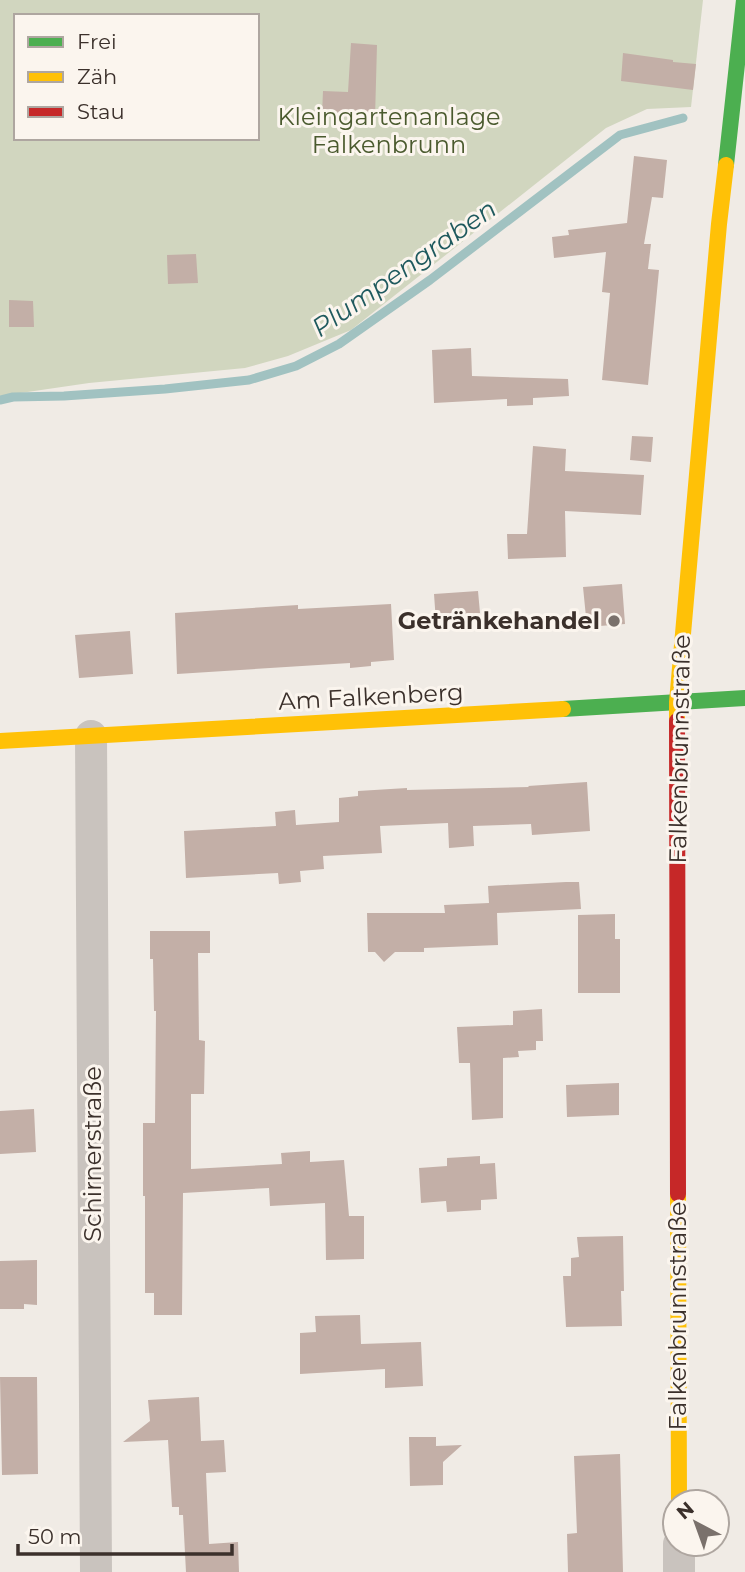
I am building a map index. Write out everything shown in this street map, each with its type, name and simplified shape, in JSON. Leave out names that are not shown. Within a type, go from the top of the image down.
[{"type":"street","name":"Falkenbrunnstraße","points":[[679,1488],[677,702],[719,224],[744,0]]},
{"type":"street","name":"Am Falkenberg","points":[[0,741],[745,698]]},
{"type":"street","name":"Schirnerstraße","points":[[91,736],[96,1572]]},
{"type":"green space","name":"Kleingartenanlage Falkenbrunn","points":[[0,0],[703,0],[691,107],[647,109],[606,128],[351,330],[288,356],[245,368],[89,383],[0,396]]},
{"type":"building","points":[[351,43],[377,45],[375,118],[322,115],[323,91],[348,92]]},
{"type":"building","points":[[623,53],[696,64],[693,90],[621,81]]},
{"type":"building","points":[[634,156],[667,160],[663,198],[652,197],[644,244],[651,244],[648,269],[659,270],[648,385],[602,380],[610,293],[602,292],[606,252],[554,258],[552,237],[569,235],[568,230],[627,223]]},
{"type":"building","points":[[196,254],[198,283],[168,284],[167,255]]},
{"type":"building","points":[[9,300],[33,301],[34,327],[9,327]]},
{"type":"building","points":[[471,348],[472,376],[568,379],[569,396],[533,398],[533,405],[507,406],[507,399],[434,403],[432,350]]},
{"type":"building","points":[[632,436],[653,437],[651,462],[630,460]]},
{"type":"building","points":[[533,446],[566,449],[565,471],[644,475],[641,515],[565,511],[566,557],[508,559],[507,534],[527,534]]},
{"type":"building","points":[[622,584],[625,624],[587,627],[583,587]]},
{"type":"building","points":[[478,591],[480,613],[472,614],[473,620],[436,622],[434,594]]},
{"type":"building","points":[[391,604],[394,660],[371,662],[371,666],[350,668],[350,663],[177,674],[175,613],[298,605],[298,609]]},
{"type":"building","points":[[130,631],[133,674],[79,678],[75,635]]},
{"type":"building","points":[[587,782],[590,831],[532,835],[531,824],[473,826],[474,846],[449,848],[448,823],[380,826],[382,853],[323,856],[324,869],[300,871],[301,882],[279,884],[278,873],[186,878],[184,831],[276,826],[275,812],[295,810],[296,825],[339,822],[339,798],[358,796],[358,791],[529,787]]},
{"type":"building","points":[[579,882],[581,909],[497,913],[498,945],[395,952],[384,962],[375,952],[368,952],[367,913],[445,913],[444,905],[489,903],[488,886]]},
{"type":"building","points":[[615,914],[615,939],[620,939],[620,993],[578,993],[578,915]]},
{"type":"building","points":[[150,931],[210,931],[210,953],[198,953],[199,1040],[205,1041],[204,1094],[191,1094],[191,1169],[282,1164],[281,1153],[310,1151],[310,1162],[344,1160],[349,1216],[364,1216],[364,1259],[326,1260],[325,1203],[270,1206],[269,1188],[183,1193],[182,1315],[154,1315],[154,1293],[145,1293],[143,1196],[143,1123],[155,1123],[156,1011]]},
{"type":"building","points":[[542,1009],[543,1041],[536,1041],[536,1050],[518,1051],[519,1057],[503,1058],[503,1118],[472,1120],[470,1063],[459,1063],[457,1027],[513,1025],[513,1011]]},
{"type":"building","points":[[619,1083],[619,1115],[567,1117],[566,1085]]},
{"type":"building","points":[[34,1109],[36,1152],[0,1154],[0,1111]]},
{"type":"building","points":[[480,1156],[480,1164],[495,1163],[497,1199],[481,1200],[481,1210],[447,1212],[446,1201],[421,1203],[419,1168],[447,1166],[447,1158]]},
{"type":"building","points":[[623,1236],[622,1326],[566,1327],[563,1276],[571,1276],[571,1258],[579,1257],[577,1237]]},
{"type":"building","points":[[37,1260],[37,1305],[24,1304],[24,1309],[0,1309],[0,1261]]},
{"type":"building","points":[[360,1315],[361,1344],[421,1342],[423,1386],[385,1388],[385,1369],[300,1374],[300,1333],[316,1332],[315,1316]]},
{"type":"building","points":[[0,1377],[37,1377],[38,1474],[2,1475]]},
{"type":"building","points":[[199,1397],[201,1441],[224,1440],[226,1472],[206,1473],[209,1544],[238,1542],[239,1572],[186,1572],[183,1515],[179,1515],[179,1507],[172,1507],[168,1440],[123,1442],[150,1421],[148,1400]]},
{"type":"building","points":[[409,1437],[436,1437],[436,1446],[462,1445],[443,1462],[443,1485],[410,1486]]},
{"type":"building","points":[[620,1454],[623,1572],[568,1572],[567,1534],[577,1533],[574,1456]]},
{"type":"waterway","name":"Plumpengraben","points":[[0,400],[13,397],[165,389],[249,380],[296,366],[339,344],[430,280],[620,135],[683,118]]},
{"type":"traffic: fast","points":[[726,165],[744,0]]},
{"type":"traffic: fast","points":[[563,709],[745,698]]},
{"type":"traffic: slow","points":[[677,721],[726,165]]},
{"type":"traffic: slow","points":[[0,741],[563,709]]},
{"type":"traffic: slow","points":[[678,1194],[679,1488]]},
{"type":"traffic: jam","points":[[677,721],[678,1194]]},
{"type":"place","name":"Getränkehandel","points":[[614,621]]}]
